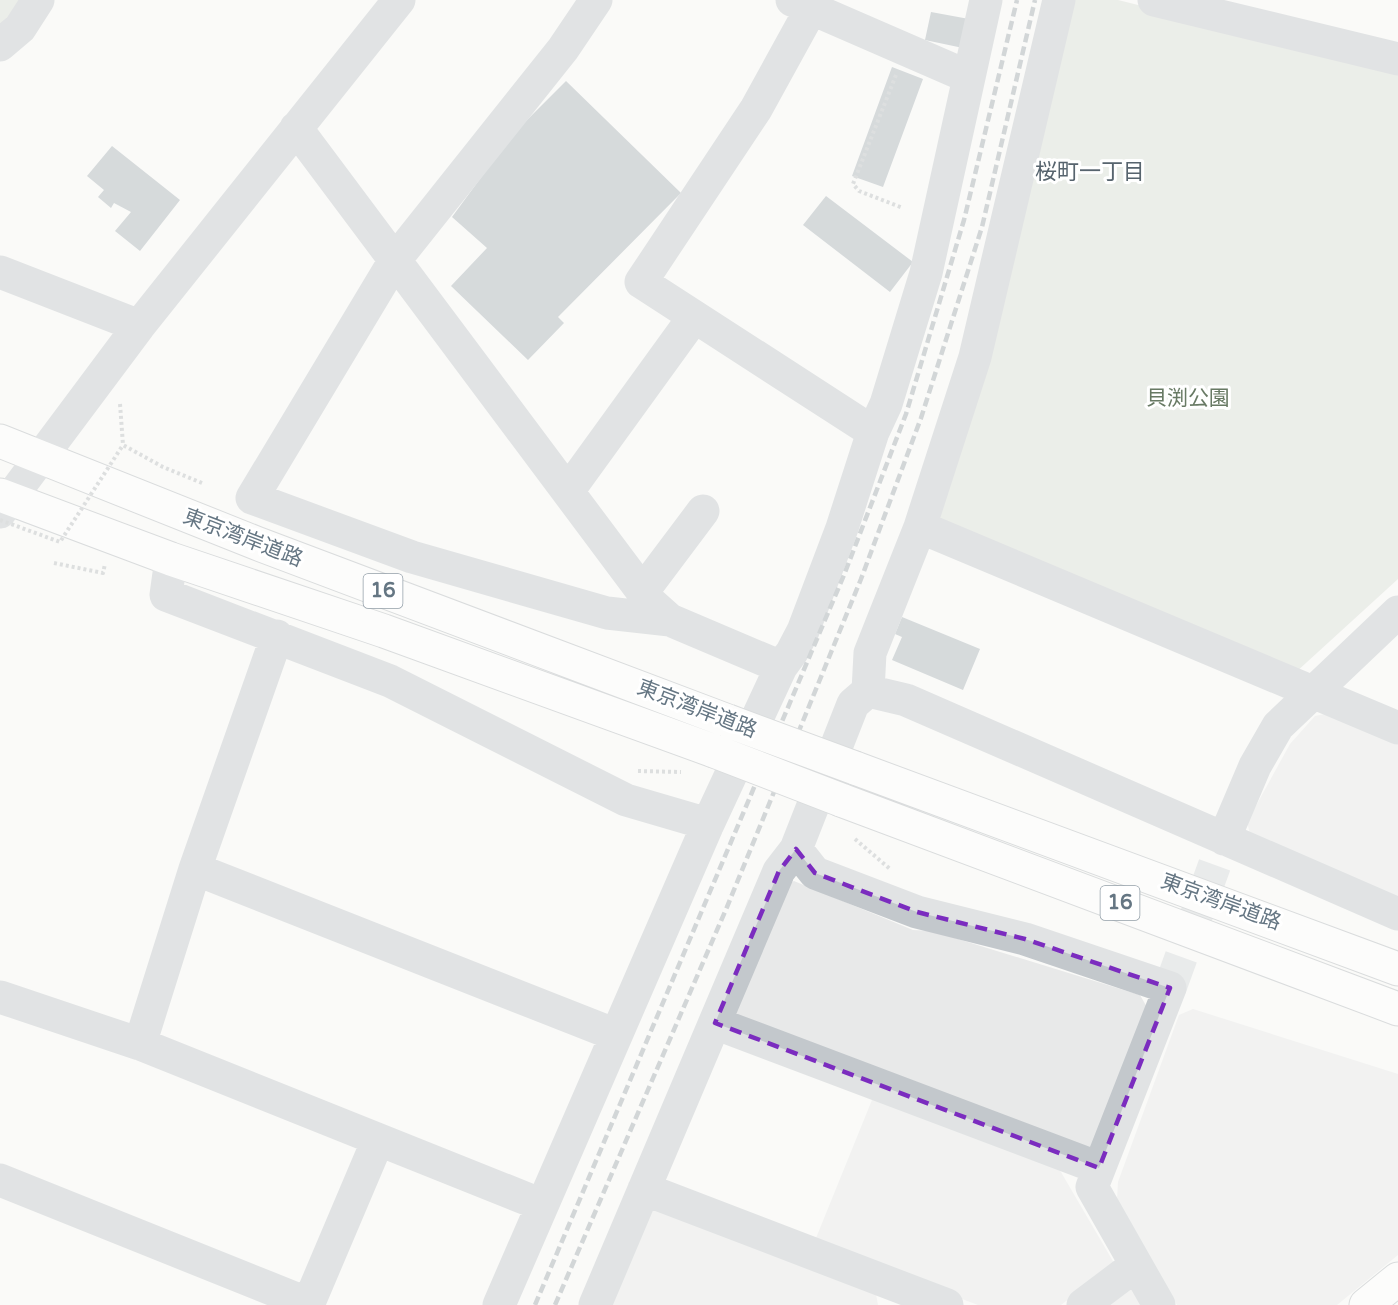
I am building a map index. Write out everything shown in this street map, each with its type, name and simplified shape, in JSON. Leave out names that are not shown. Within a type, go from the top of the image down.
[{"type":"highway","name":"東京湾岸道路","points":[[0,441],[255,543],[1398,969]]},
{"type":"highway","name":"東京湾岸道路","points":[[3,507],[171,559],[384,631],[714,751],[1398,1009]]},
{"type":"highway","points":[[1366,1305],[1398,1279]]},
{"type":"street","points":[[0,45],[20,28],[39,0]]},
{"type":"street","points":[[3,507],[139,326],[399,0]]},
{"type":"street","points":[[596,0],[563,49],[395,260],[252,498],[434,564],[607,613],[670,620],[781,667]]},
{"type":"street","points":[[499,1305],[708,824],[781,667],[803,631],[842,528],[873,432],[886,404],[926,273],[986,0]]},
{"type":"street","points":[[595,1305],[779,872],[796,849],[853,704],[868,691],[870,653],[920,527],[975,357],[1031,128],[1059,0]]},
{"type":"street","points":[[1154,0],[1398,59]]},
{"type":"street","points":[[873,432],[641,282],[756,109],[805,3],[969,77]]},
{"type":"street","points":[[296,128],[642,591],[670,620]]},
{"type":"street","points":[[0,272],[139,326]]},
{"type":"street","points":[[568,491],[694,317]]},
{"type":"street","points":[[642,591],[703,511]]},
{"type":"street","points":[[920,527],[1398,728]]},
{"type":"street","points":[[171,559],[166,594],[390,681],[626,800],[708,824]]},
{"type":"street","points":[[1224,839],[1266,745],[1278,726],[1398,612]]},
{"type":"street","points":[[140,1044],[195,869],[277,636]]},
{"type":"street","points":[[868,691],[906,700],[1398,914]]},
{"type":"street","points":[[796,849],[815,873],[917,912],[1025,939],[1170,988],[1092,1187],[1159,1305]]},
{"type":"street","points":[[195,869],[616,1035]]},
{"type":"street","points":[[0,997],[140,1044],[542,1205]]},
{"type":"street","points":[[715,1023],[1099,1168]]},
{"type":"street","points":[[0,1180],[308,1304],[378,1140]]},
{"type":"street","points":[[645,1190],[891,1295],[947,1305]]},
{"type":"street","points":[[1083,1305],[1136,1265]]},
{"type":"path","points":[[898,68],[853,184],[859,191],[903,208]]},
{"type":"path","points":[[3,507],[60,542],[123,445],[120,404]]},
{"type":"path","points":[[123,445],[163,467],[202,483]]},
{"type":"highlighted area","points":[[796,849],[815,873],[917,912],[1025,939],[1170,988],[1099,1168],[715,1023],[779,871]]},
{"type":"shaded area","points":[[1330,713],[1398,741],[1398,899],[1250,834],[1247,822],[1290,744],[1315,716]]},
{"type":"shaded area","points":[[794,881],[913,930],[932,931],[1140,995],[1148,1009],[1092,1151],[739,1019],[731,1009],[784,886]]},
{"type":"shaded area","points":[[1193,1009],[1398,1074],[1398,1255],[1337,1305],[1177,1305],[1117,1200],[1118,1182],[1179,1015]]},
{"type":"shaded area","points":[[874,1095],[1058,1167],[1114,1263],[1061,1305],[978,1305],[814,1243]]},
{"type":"shaded area","points":[[654,1203],[875,1289],[878,1305],[602,1305]]},
{"type":"shaded area","points":[[1131,1287],[1141,1305],[1094,1305]]},
{"type":"green space","points":[[0,0],[24,0],[0,30]]},
{"type":"green space","name":"貝渕公園","points":[[1064,0],[1118,0],[1398,70],[1398,579],[1295,673],[933,518]]},
{"type":"building","points":[[931,12],[969,19],[963,48],[925,40]]},
{"type":"building","points":[[892,67],[923,79],[883,187],[852,176]]},
{"type":"building","points":[[566,81],[681,193],[558,317],[564,323],[528,360],[451,286],[487,248],[452,217],[513,134]]},
{"type":"building","points":[[112,146],[180,200],[140,251],[115,231],[131,212],[114,203],[111,208],[98,197],[104,190],[87,176]]},
{"type":"building","points":[[826,196],[913,262],[890,292],[803,225]]},
{"type":"building","points":[[902,617],[980,649],[963,690],[892,660],[902,637],[895,634]]},
{"type":"tunnel","points":[[1170,988],[1224,839]]},
{"type":"railway","points":[[535,1305],[844,575],[906,414],[964,220],[1017,0]]},
{"type":"railway","points":[[555,1305],[727,907],[861,579],[921,418],[982,227],[1035,0]]},
{"type":"district","name":"桜町一丁目","points":[[1090,172]]}]
